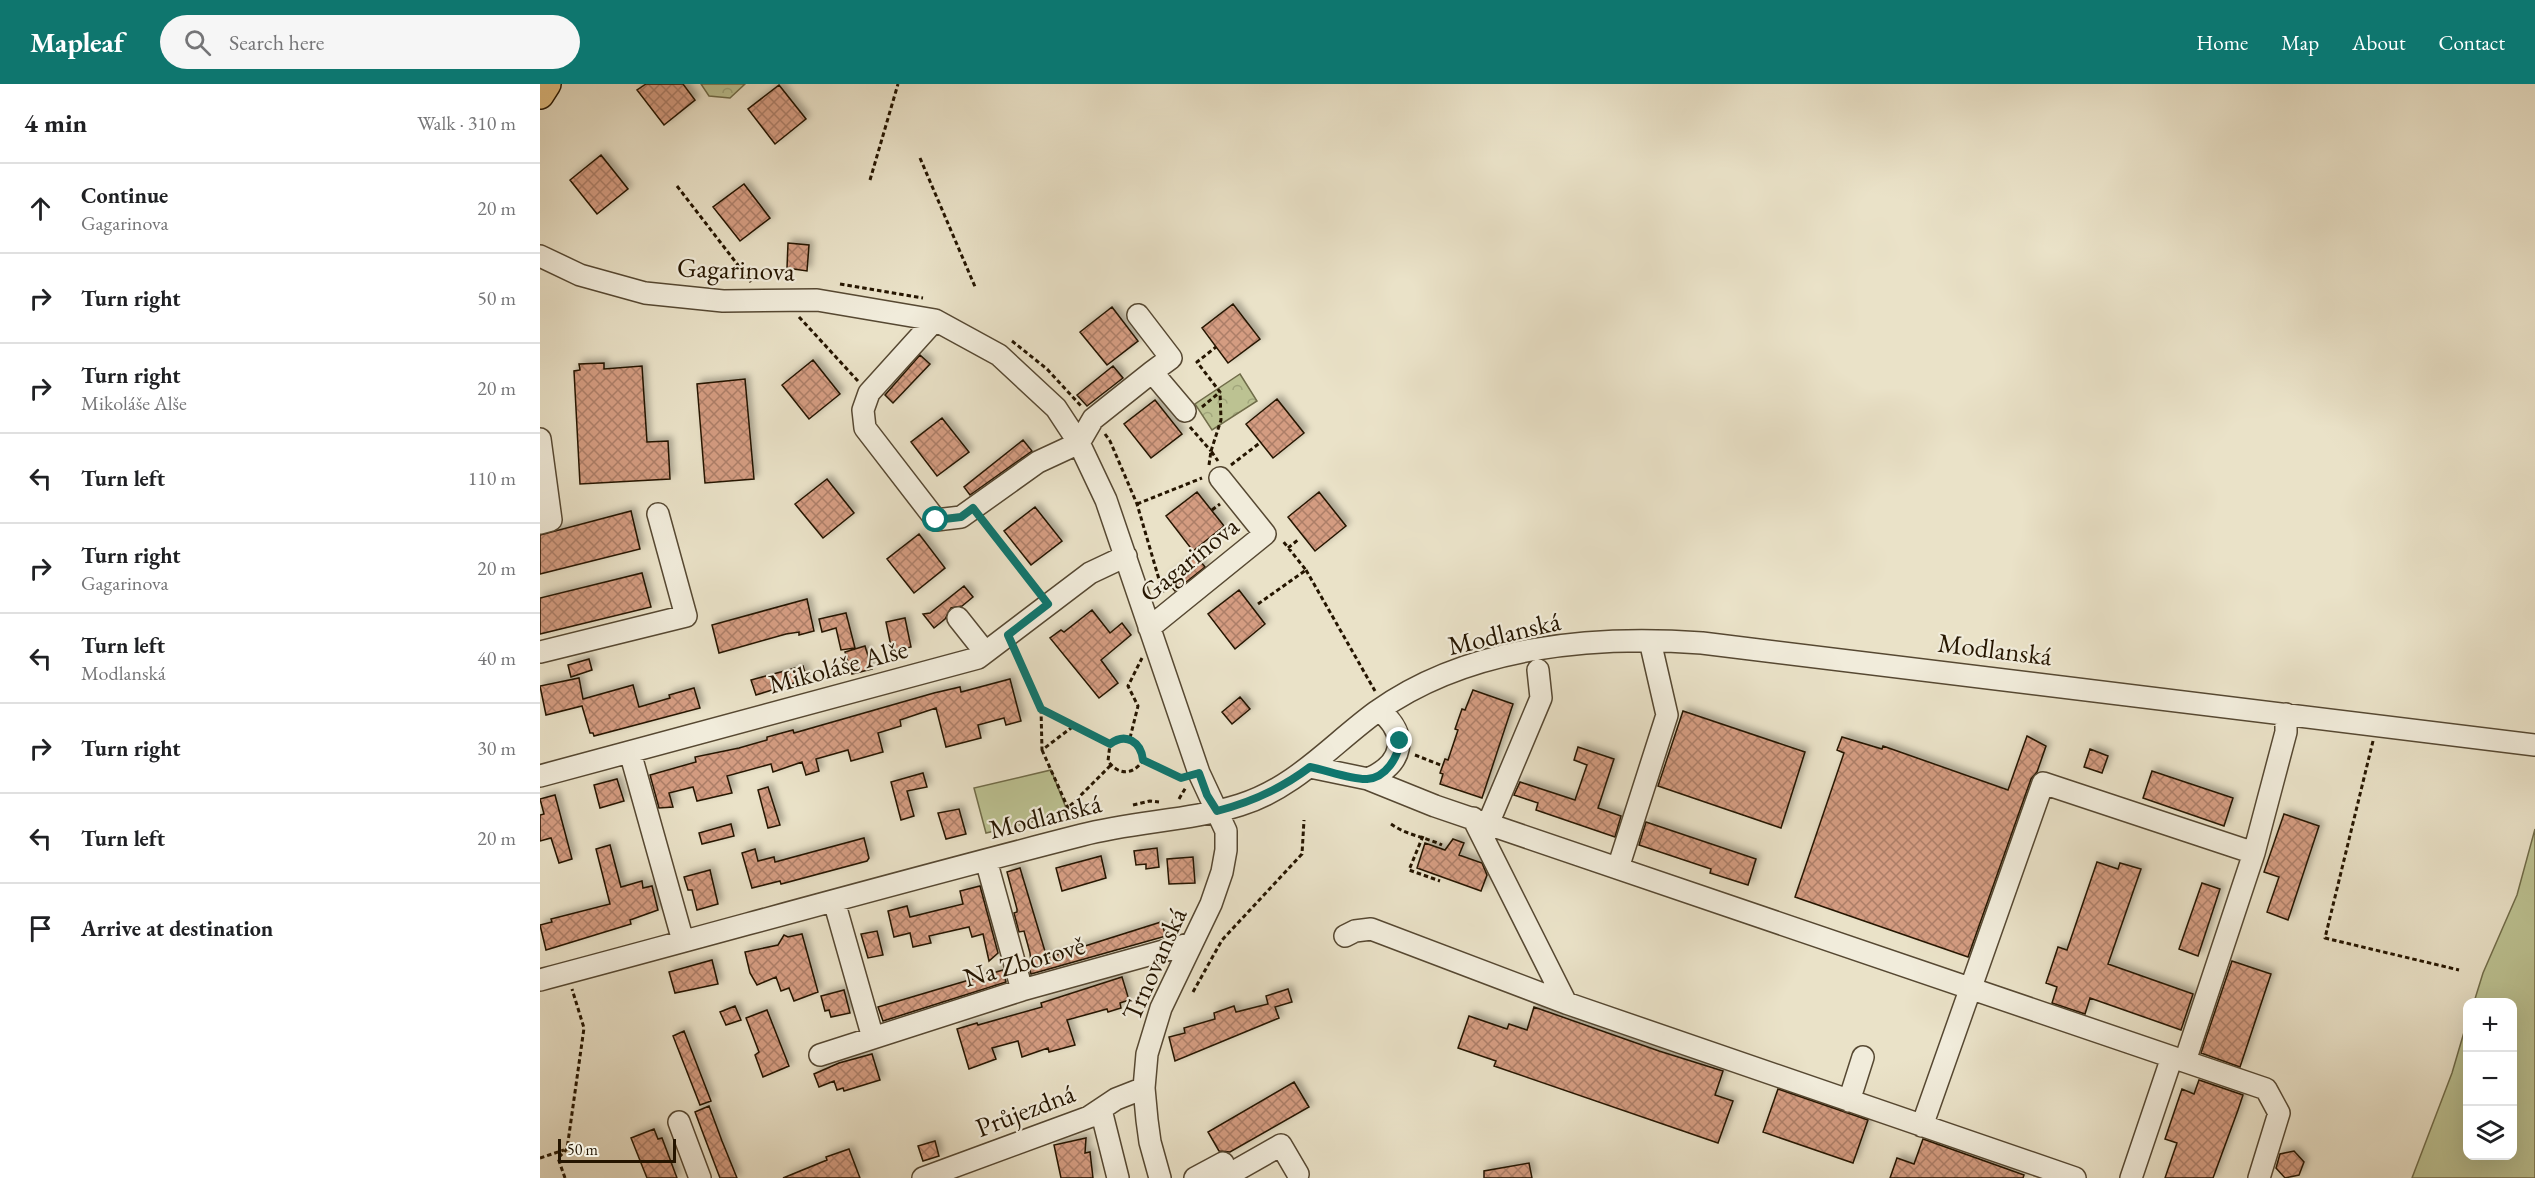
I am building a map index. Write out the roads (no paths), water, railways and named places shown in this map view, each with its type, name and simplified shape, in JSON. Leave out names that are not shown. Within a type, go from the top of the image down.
[{"type":"main road","points":[[540,95],[548,84]]},
{"type":"street","name":"Gagarinova","points":[[540,256],[579,275],[645,293],[723,301],[817,300],[934,320],[999,355],[1056,408],[1079,443],[1106,500],[1199,773],[1207,795],[1217,811]]},
{"type":"street","points":[[934,320],[869,393],[863,410],[865,428],[936,520],[961,517],[1038,462],[1079,443],[1093,419],[1171,358],[1138,315]]},
{"type":"street","points":[[1152,372],[1190,412]]},
{"type":"street","points":[[540,439],[551,520],[540,523]]},
{"type":"street","name":"Gagarinova","points":[[1149,628],[1265,534],[1211,476]]},
{"type":"street","points":[[540,651],[686,616],[658,514]]},
{"type":"street","name":"Mikoláše Alše","points":[[540,776],[978,658],[1090,573],[1126,556]]},
{"type":"street","points":[[958,618],[985,652]]},
{"type":"street","points":[[1618,868],[1667,715],[1650,641]]},
{"type":"street","name":"Modlanská","points":[[540,980],[1092,832],[1217,811],[1258,799],[1280,788],[1310,767],[1382,708],[1458,669],[1504,657],[1573,645],[1650,641],[1702,643],[2535,745]]},
{"type":"street","points":[[1480,821],[1541,698],[1538,670]]},
{"type":"street","points":[[1368,779],[1381,774],[1398,753],[1400,741],[1395,727],[1382,708]]},
{"type":"street","points":[[2131,1178],[2179,1059],[2254,853],[2286,732],[2286,714]]},
{"type":"street","points":[[630,752],[683,941]]},
{"type":"street","points":[[1310,767],[1368,779],[1480,821],[2266,1089],[2279,1113],[2259,1178]]},
{"type":"street","points":[[1922,1126],[2043,783],[2254,853]]},
{"type":"street","name":"Trnovanská","points":[[1160,1178],[1149,1142],[1144,1088],[1147,1054],[1153,1030],[1176,973],[1211,904],[1222,872],[1226,850],[1226,831],[1217,811]]},
{"type":"street","points":[[1480,821],[1566,1003]]},
{"type":"street","points":[[986,860],[1022,990]]},
{"type":"street","points":[[834,901],[873,1038]]},
{"type":"street","points":[[1345,936],[1355,931],[1371,929],[1566,1003],[2075,1178]]},
{"type":"street","name":"Na Zborově","points":[[820,1055],[1022,990],[1192,943]]},
{"type":"street","points":[[1849,1101],[1863,1058]]},
{"type":"street","name":"Průjezdná","points":[[922,1178],[1089,1117],[1116,1099],[1144,1088]]},
{"type":"street","points":[[1101,1110],[1118,1178]]},
{"type":"street","points":[[679,1122],[700,1178]]},
{"type":"street","points":[[1195,1178],[1223,1170],[1281,1145],[1298,1174]]}]
